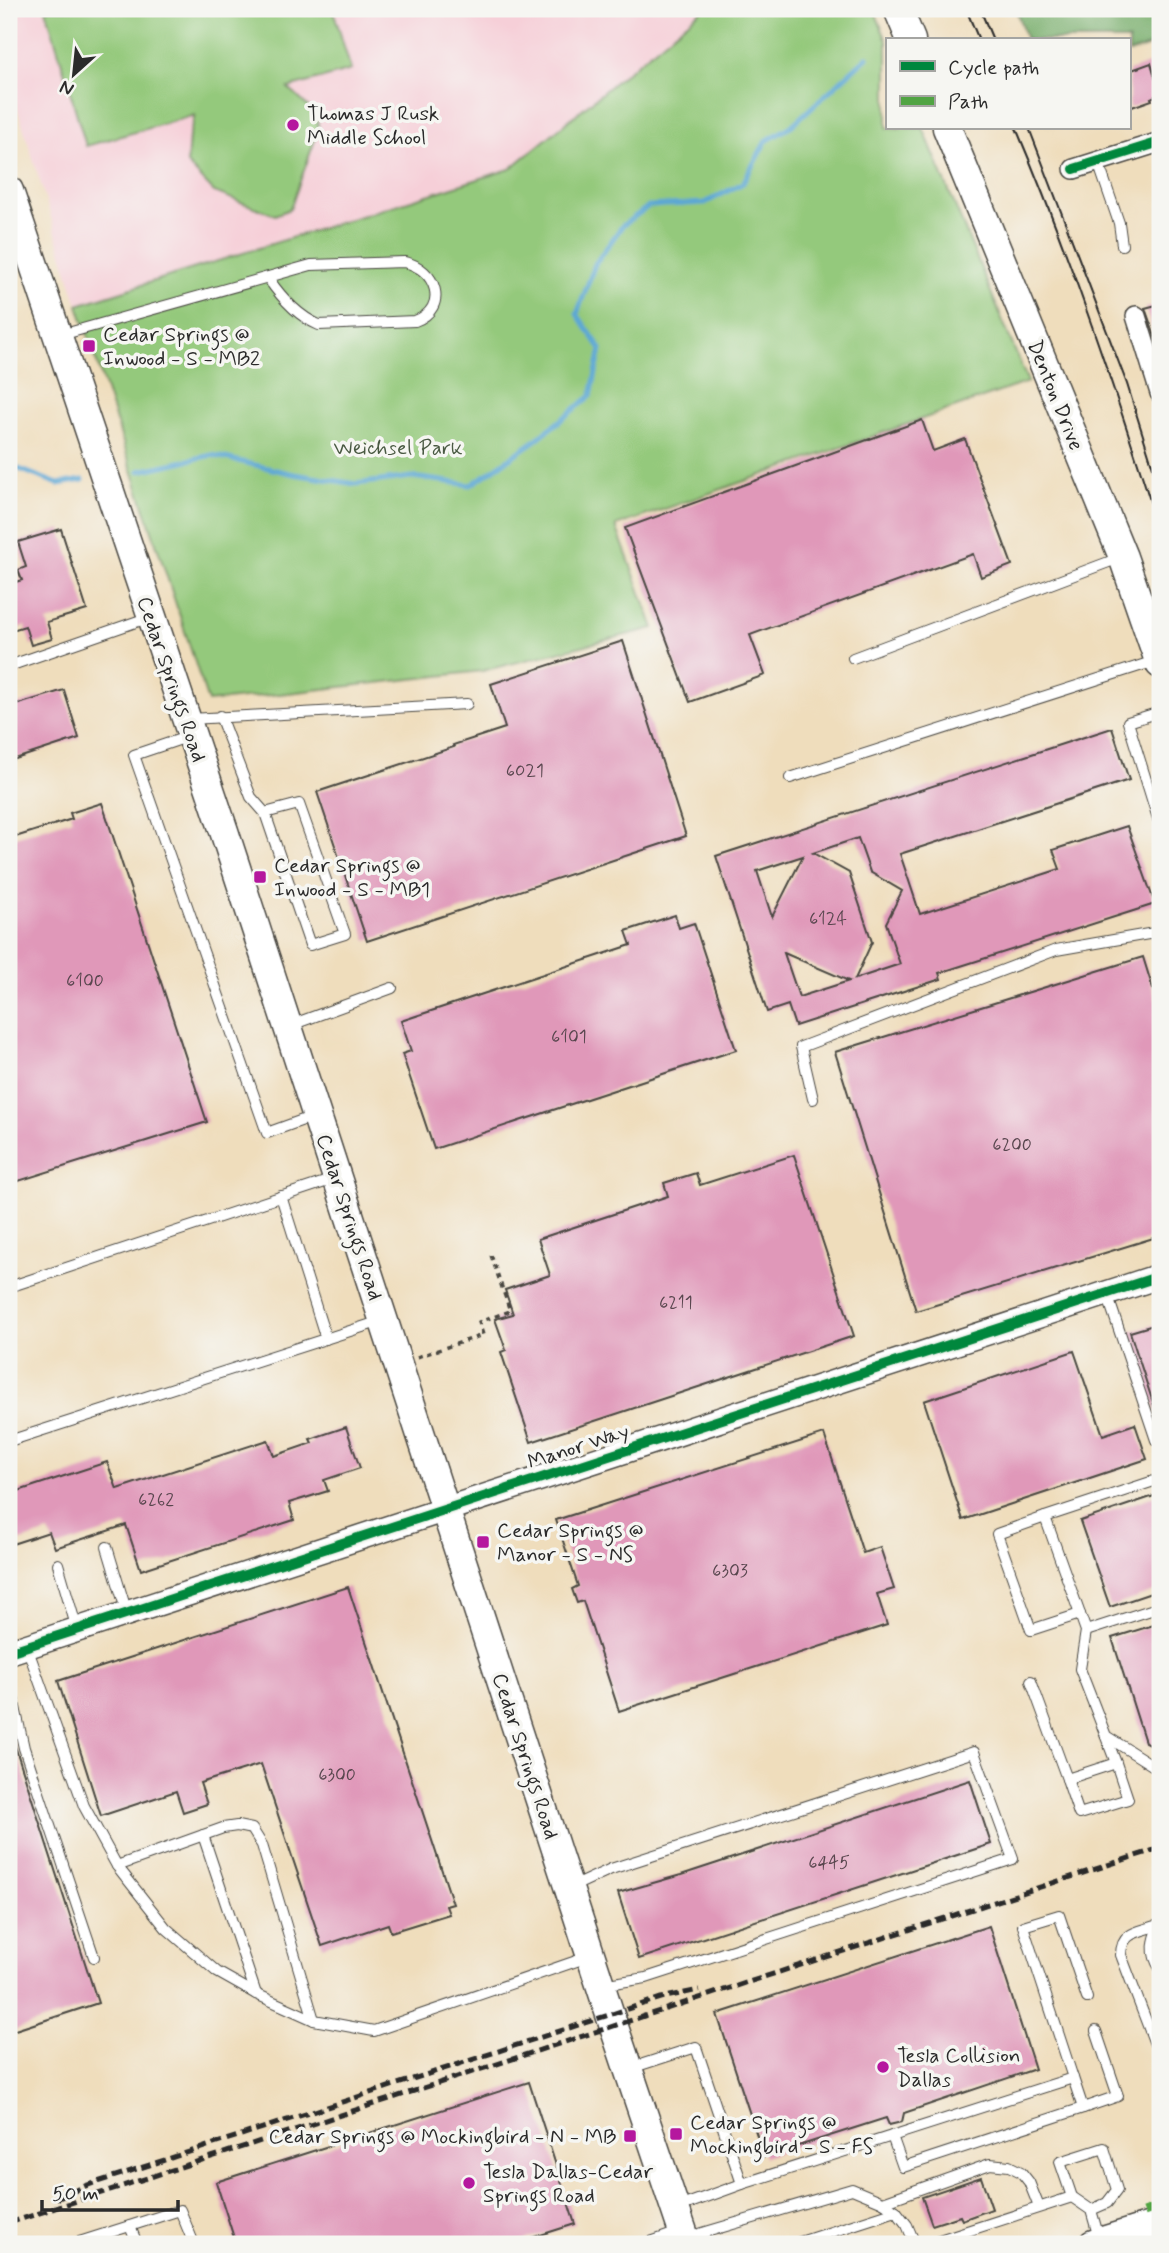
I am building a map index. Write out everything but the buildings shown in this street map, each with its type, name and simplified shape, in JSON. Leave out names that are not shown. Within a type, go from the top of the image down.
[{"type":"main road","points":[[898,9],[910,38]]},
{"type":"main road","name":"Denton Drive","points":[[948,130],[1123,557],[1159,662]]},
{"type":"main road","name":"Cedar Springs Road","points":[[9,191],[317,1116],[568,1888],[683,2230]]},
{"type":"main road","points":[[1097,2243],[1160,2223]]},
{"type":"street","points":[[1074,169],[1160,142]]},
{"type":"street","points":[[1136,316],[1160,393]]},
{"type":"street","name":"Manor Way","points":[[18,1649],[1160,1276]]},
{"type":"lane","points":[[1098,162],[1119,223],[1122,245]]},
{"type":"lane","points":[[57,336],[311,265],[414,264],[430,277],[434,288],[433,309],[425,317],[415,321],[319,325],[310,321],[281,297],[268,278]]},
{"type":"lane","points":[[853,658],[1123,557]]},
{"type":"lane","points":[[9,666],[151,617]]},
{"type":"lane","points":[[790,778],[1159,662]]},
{"type":"lane","points":[[317,1116],[267,1133],[134,755],[188,728],[220,716],[467,704]]},
{"type":"lane","points":[[1160,712],[1128,723],[1160,825]]},
{"type":"lane","points":[[220,716],[251,797],[265,813],[310,945],[345,934],[299,804],[265,813]]},
{"type":"lane","points":[[813,1099],[801,1047],[1056,950],[1160,932]]},
{"type":"lane","points":[[287,1027],[392,988]]},
{"type":"lane","points":[[9,1287],[337,1178]]},
{"type":"lane","points":[[281,1196],[326,1339]]},
{"type":"lane","points":[[1106,1294],[1157,1440]]},
{"type":"lane","points":[[9,1441],[383,1321]]},
{"type":"lane","points":[[1080,1614],[1031,1630],[997,1534],[1160,1479]]},
{"type":"lane","points":[[1031,1681],[1079,1814],[1128,1799],[1080,1669],[1086,1631],[1045,1517]]},
{"type":"lane","points":[[107,1546],[127,1614]]},
{"type":"lane","points":[[58,1564],[77,1630]]},
{"type":"lane","points":[[1086,1631],[1160,1607]]},
{"type":"lane","points":[[18,1649],[84,1805],[117,1866],[166,1928],[217,1972],[256,1994],[314,2020],[374,2031],[591,1956]]},
{"type":"lane","points":[[9,1680],[11,1699],[24,1748],[94,1957]]},
{"type":"lane","points":[[1106,1736],[1160,1770]]},
{"type":"lane","points":[[568,1888],[611,1869],[974,1752],[1013,1859],[646,1978],[600,1985]]},
{"type":"lane","points":[[1067,1779],[1116,1763]]},
{"type":"lane","points":[[117,1866],[203,1835],[237,1826],[252,1829],[262,1845],[314,2020]]},
{"type":"lane","points":[[203,1835],[256,1994]]},
{"type":"lane","points":[[1083,2108],[1023,1926],[1059,1915],[1087,1998]]},
{"type":"lane","points":[[1160,1925],[1152,1944],[1155,1960],[1160,1968]]},
{"type":"lane","points":[[1160,1925],[1127,1937],[1121,1943],[1121,1955],[1160,2057]]},
{"type":"lane","points":[[892,2136],[903,2167],[1118,2096],[1096,2031]]},
{"type":"lane","points":[[628,2069],[696,2047],[742,2184]]},
{"type":"lane","points":[[683,2230],[742,2184],[1073,2078]]},
{"type":"lane","points":[[1091,2210],[1107,2203],[1117,2190],[1104,2147],[1060,2162],[1072,2197],[1091,2210],[1097,2243]]},
{"type":"lane","points":[[883,2202],[990,2164],[1009,2165],[1021,2172],[1029,2182],[1039,2207]]},
{"type":"lane","points":[[645,2244],[683,2230],[852,2189],[883,2202],[896,2211],[907,2225],[915,2244]]},
{"type":"lane","points":[[926,2244],[1072,2197]]},
{"type":"lane","points":[[73,2244],[180,2210],[194,2244]]},
{"type":"lane","points":[[794,2244],[896,2211]]},
{"type":"lane","points":[[130,2226],[136,2244]]},
{"type":"path","points":[[417,1357],[483,1335],[479,1322],[510,1311],[491,1255]]},
{"type":"shaded area","name":"Thomas J Rusk Middle School","points":[[9,9],[703,9],[510,169],[78,305],[9,81]]},
{"type":"green space","points":[[46,9],[333,9],[351,70],[288,88],[316,114],[319,129],[290,209],[275,215],[214,192],[187,164],[189,136],[195,115],[86,146]]},
{"type":"green space","name":"Weichsel Park","points":[[703,9],[874,9],[886,39],[886,130],[924,130],[1028,382],[616,526],[654,628],[482,671],[208,702],[78,305],[510,169]]},
{"type":"green space","points":[[1016,9],[1160,9],[1160,42],[1130,53],[1130,38],[1025,38]]},
{"type":"waterway","points":[[139,471],[212,455],[294,474],[356,484],[412,477],[471,485],[533,442],[591,396],[601,349],[577,314],[595,264],[622,226],[649,206],[705,203],[743,183],[766,141],[790,127],[867,57]]},
{"type":"waterway","points":[[9,471],[14,467],[58,484],[83,480]]},
{"type":"tram line","points":[[966,9],[978,38]]},
{"type":"tram line","points":[[980,9],[992,38]]},
{"type":"tram line","points":[[1017,130],[1093,328],[1160,532]]},
{"type":"tram line","points":[[1030,130],[1127,384],[1160,490]]},
{"type":"railway","points":[[9,2223],[1160,1848]]},
{"type":"railway","points":[[57,2199],[85,2186],[661,1998],[699,1990]]},
{"type":"marked path","points":[[1144,2212],[1160,2206]]},
{"type":"cycle path","points":[[1074,169],[1160,142]]},
{"type":"cycle path","points":[[9,1652],[1160,1276]]},
{"type":"place","name":"Thomas J Rusk Middle School","points":[[293,125]]},
{"type":"place","name":"Cedar Springs @ Inwood - S - MB2","points":[[89,346]]},
{"type":"place","name":"Cedar Springs @ Inwood - S - MB1","points":[[260,877]]},
{"type":"place","name":"Cedar Springs @ Manor - S - NS","points":[[483,1542]]},
{"type":"place","name":"Tesla Collision Dallas","points":[[883,2067]]},
{"type":"place","name":"Cedar Springs @ Mockingbird - S - FS","points":[[676,2134]]},
{"type":"place","name":"Cedar Springs @ Mockingbird - N - MB","points":[[630,2136]]},
{"type":"place","name":"Tesla Dallas-Cedar Springs Road","points":[[469,2183]]}]
